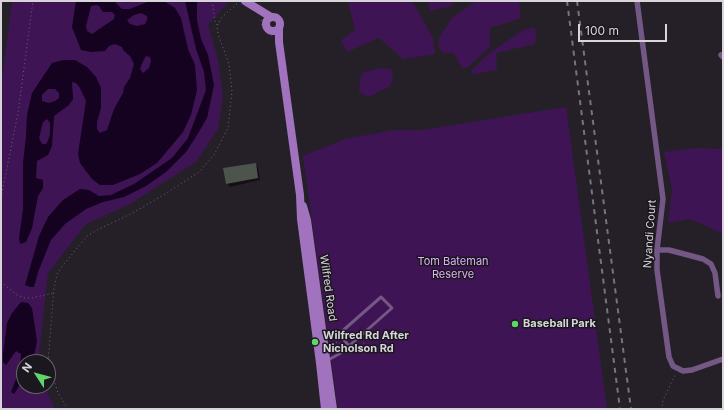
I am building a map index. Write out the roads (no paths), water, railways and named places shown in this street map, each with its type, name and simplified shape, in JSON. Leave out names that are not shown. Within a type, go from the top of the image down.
[{"type":"main road","points":[[245,1],[269,19]]},
{"type":"main road","points":[[275,17],[278,20],[280,24],[275,30],[266,28],[269,19],[275,17]]},
{"type":"main road","name":"Wilfred Road","points":[[275,30],[279,42],[300,195],[301,219],[333,409]]},
{"type":"main road","name":"Wilfred Road","points":[[324,362],[325,409]]},
{"type":"street","name":"Nyandi Court","points":[[637,1],[663,199],[656,270],[669,357],[673,366],[683,371],[692,370],[723,359]]},
{"type":"street","points":[[657,250],[669,250],[702,259],[711,264],[715,273],[718,296]]},
{"type":"lane","points":[[324,362],[339,354],[349,346],[392,308],[381,297],[339,334],[349,346]]},
{"type":"railway","points":[[567,1],[620,409]]},
{"type":"railway","points":[[577,1],[631,409]]},
{"type":"place","name":"Baseball Park","points":[[515,324]]},
{"type":"place","name":"Wilfred Rd After Nicholson Rd","points":[[315,342]]},
{"type":"park label","name":"Tom Bateman Reserve","points":[[453,268]]}]
